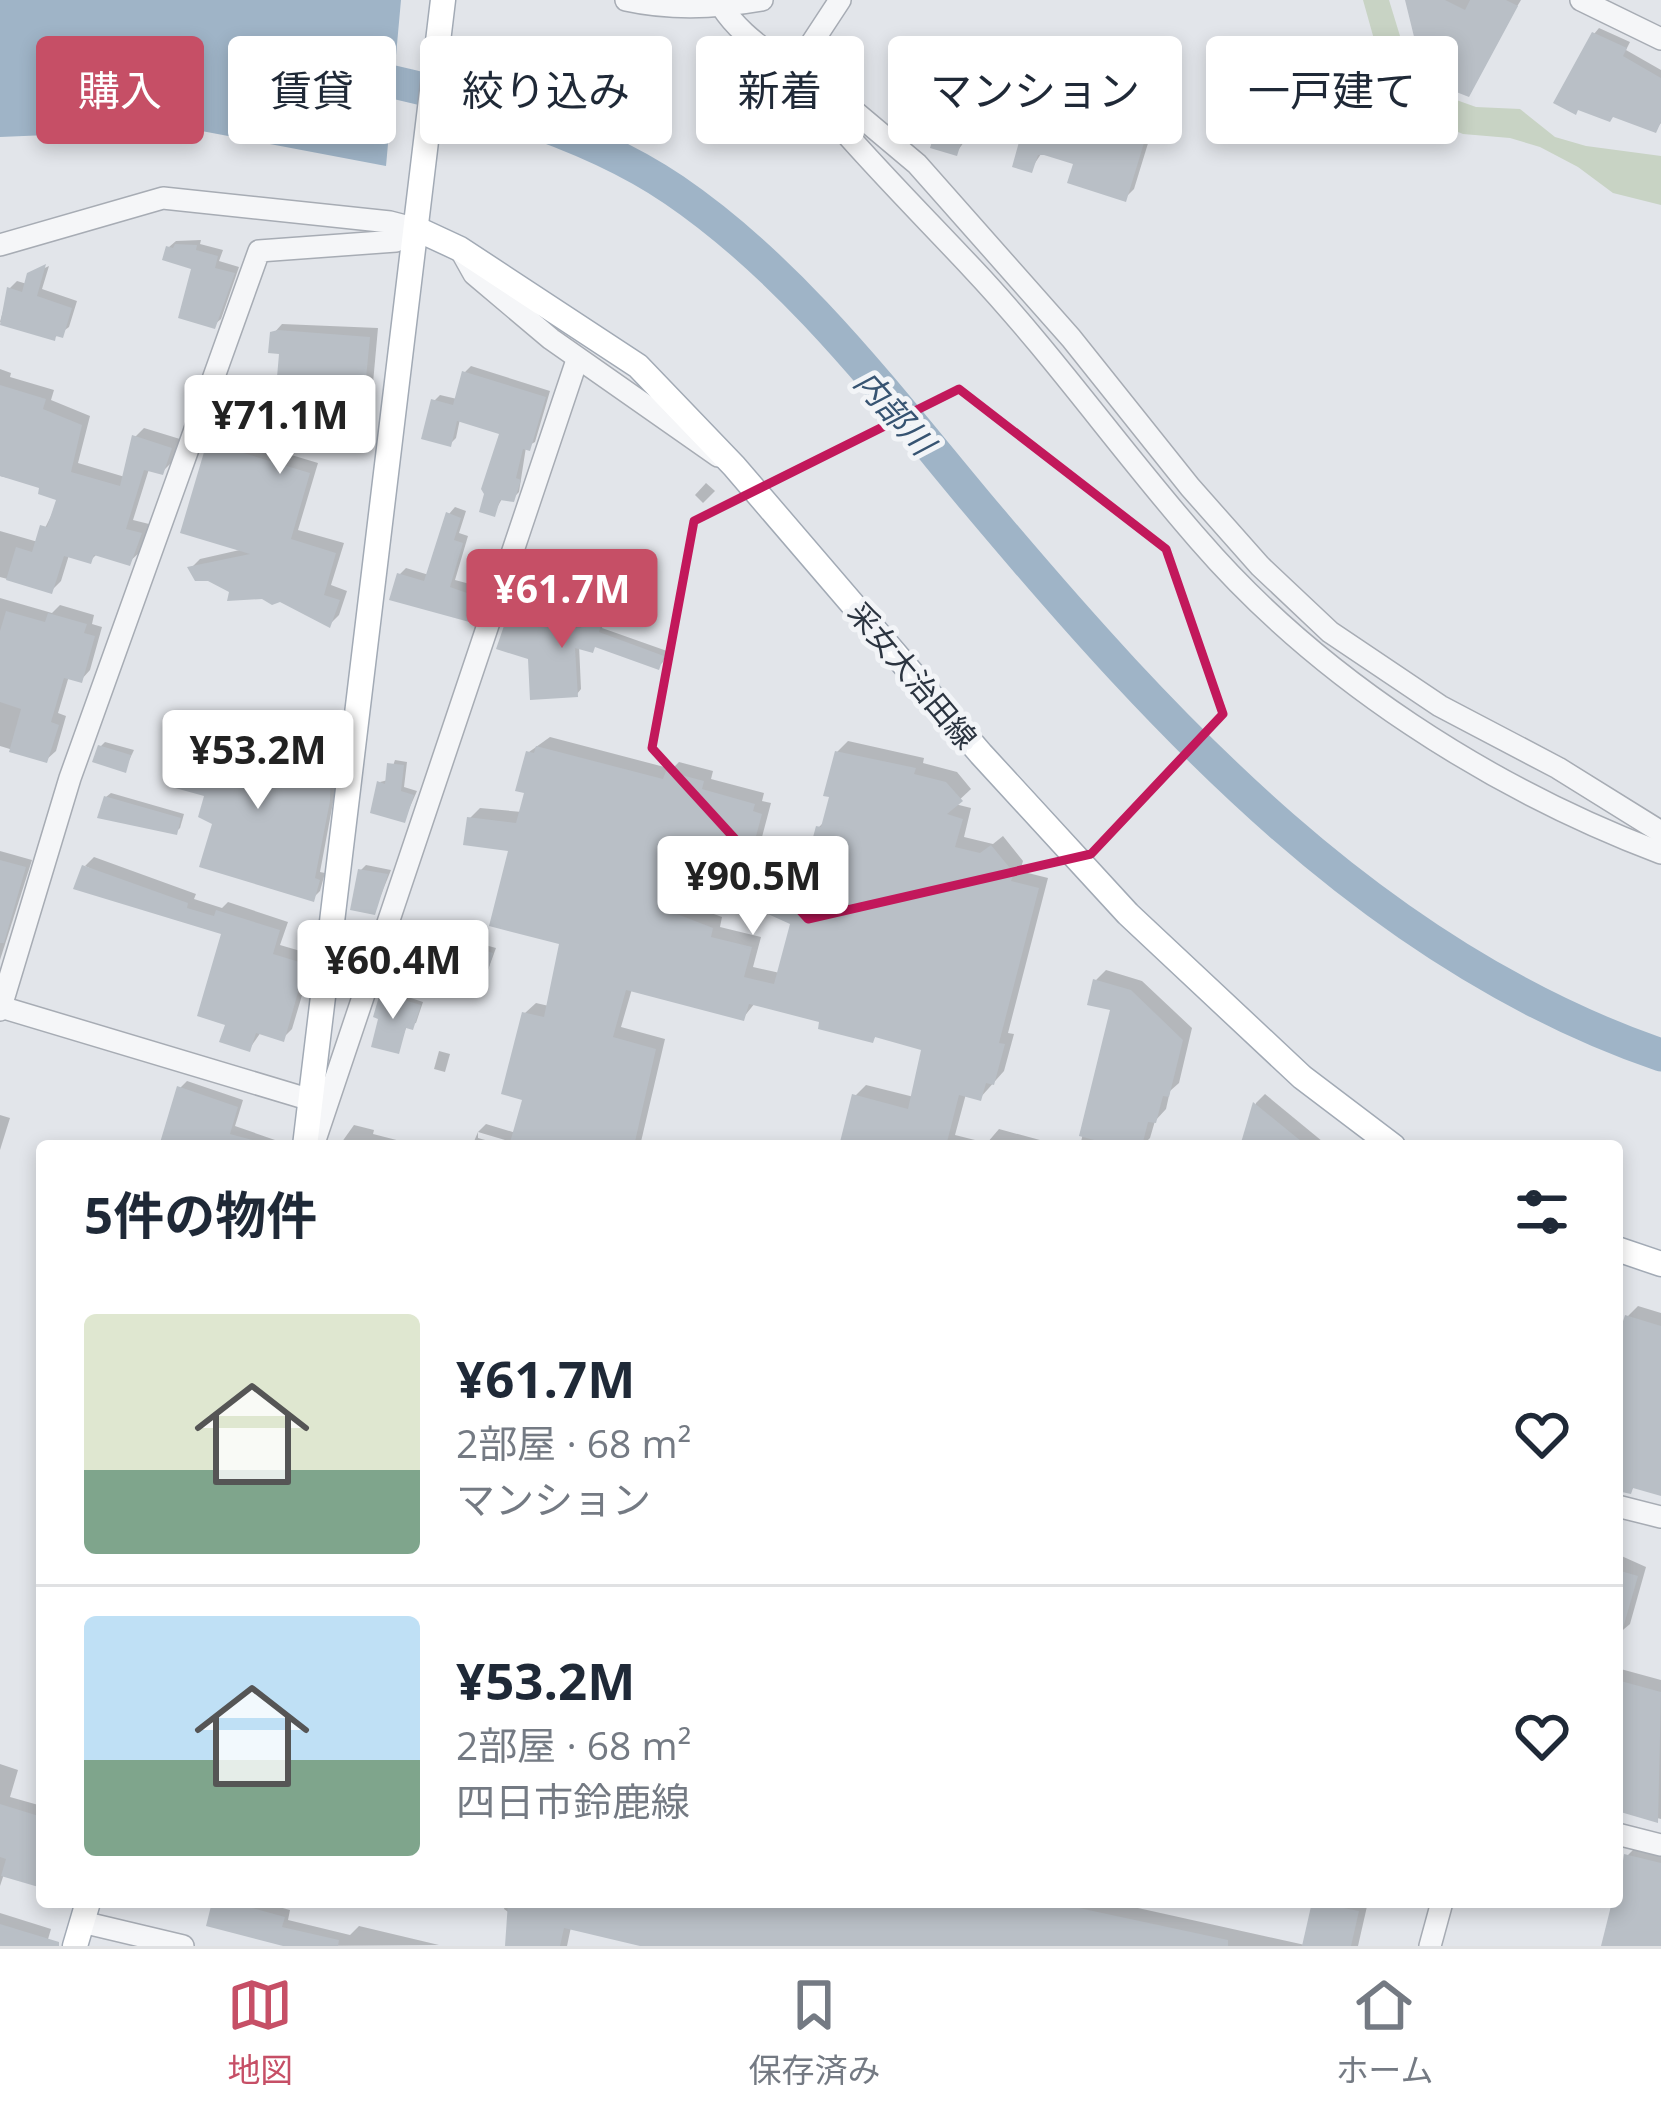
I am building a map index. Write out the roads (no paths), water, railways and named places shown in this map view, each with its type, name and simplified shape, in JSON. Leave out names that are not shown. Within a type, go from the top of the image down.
[{"type":"main road","points":[[309,1140],[443,0]]},
{"type":"main road","name":"采女大治田線","points":[[417,230],[460,249],[638,366],[734,466],[980,754],[1128,914],[1286,1064],[1386,1140]]},
{"type":"main road","points":[[1623,1251],[1661,1264]]},
{"type":"street","points":[[626,0],[722,7],[762,0]]},
{"type":"street","points":[[816,36],[840,0]]},
{"type":"street","points":[[1580,0],[1661,39]]},
{"type":"street","points":[[722,7],[747,36]]},
{"type":"street","points":[[864,122],[917,164],[1071,338],[1190,487],[1260,566],[1330,632],[1421,694],[1558,768],[1661,832]]},
{"type":"street","points":[[858,144],[1002,299],[1202,543],[1298,637],[1390,708],[1476,761],[1543,799],[1661,853]]},
{"type":"street","points":[[0,245],[163,198],[343,216],[417,230]]},
{"type":"street","points":[[311,1100],[2,998],[58,813],[259,250],[397,241],[417,230]]},
{"type":"street","points":[[0,258],[32,237]]},
{"type":"street","points":[[460,249],[474,274],[577,360],[734,466]]},
{"type":"street","points":[[311,1140],[577,360]]},
{"type":"street","points":[[1623,1508],[1661,1517]]},
{"type":"street","points":[[1623,1836],[1661,1845]]},
{"type":"street","points":[[1430,1946],[1440,1908]]},
{"type":"street","points":[[82,1923],[183,1946]]},
{"type":"water","points":[[0,0],[401,0],[396,55],[396,36],[228,36],[228,136],[204,131],[204,36],[36,36],[36,135],[0,137]]},
{"type":"water","points":[[270,144],[388,144],[386,166]]},
{"type":"waterway","name":"内部川","points":[[396,83],[476,103],[601,149],[674,190],[717,222],[836,336],[1124,670],[1283,827],[1369,897],[1460,959],[1558,1012],[1661,1055]]}]
